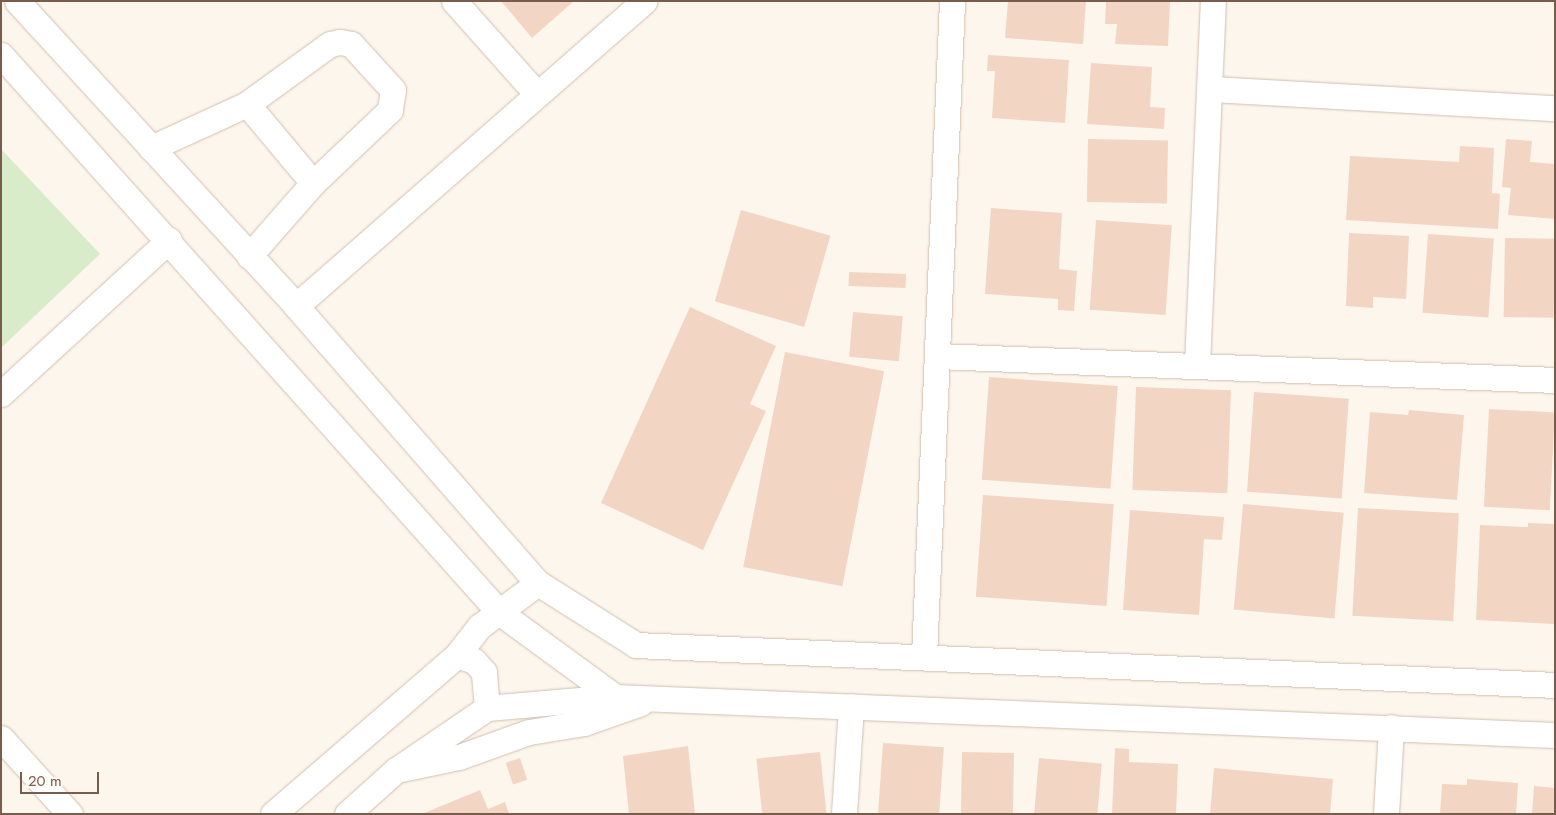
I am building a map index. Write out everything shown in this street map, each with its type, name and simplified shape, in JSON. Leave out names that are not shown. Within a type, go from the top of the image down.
[{"type":"street","points":[[17,1],[296,306],[538,583],[636,645],[924,656],[1555,685]]},
{"type":"street","points":[[454,1],[536,94]]},
{"type":"street","points":[[296,306],[536,94],[645,1]]},
{"type":"street","points":[[924,656],[952,1]]},
{"type":"street","points":[[1197,365],[1211,89],[1213,1]]},
{"type":"street","points":[[151,148],[247,104],[330,44],[340,42],[351,44],[393,90],[390,110],[313,183],[249,256]]},
{"type":"street","points":[[1,54],[499,612],[615,697]]},
{"type":"street","points":[[1211,89],[1555,108]]},
{"type":"street","points":[[247,104],[313,183]]},
{"type":"street","points":[[1,394],[169,240]]},
{"type":"street","points":[[937,356],[1555,380]]},
{"type":"street","points":[[273,814],[346,747],[457,654],[480,626],[538,583]]},
{"type":"street","points":[[457,654],[474,660],[484,672],[486,708]]},
{"type":"street","points":[[347,814],[396,770],[486,708],[615,697],[1555,735]]},
{"type":"street","points":[[396,770],[459,757],[529,732],[584,723],[656,698]]},
{"type":"street","points":[[844,814],[851,706]]},
{"type":"street","points":[[1386,814],[1391,727]]},
{"type":"street","points":[[1,738],[70,814]]},
{"type":"green space","points":[[1,149],[100,254],[1,348]]},
{"type":"building","points":[[501,1],[574,1],[532,38]]},
{"type":"building","points":[[1008,1],[1086,1],[1083,44],[1005,38]]},
{"type":"building","points":[[1106,1],[1170,1],[1168,46],[1115,44],[1117,24],[1105,24]]},
{"type":"building","points":[[988,55],[1069,60],[1065,123],[992,118],[995,71],[987,71]]},
{"type":"building","points":[[1091,63],[1152,67],[1150,107],[1165,108],[1164,129],[1087,124]]},
{"type":"building","points":[[1088,139],[1168,140],[1167,203],[1087,202]]},
{"type":"building","points":[[1506,139],[1532,141],[1530,162],[1555,164],[1555,219],[1508,215],[1511,188],[1502,187]]},
{"type":"building","points":[[1460,146],[1494,148],[1492,193],[1500,194],[1498,229],[1346,220],[1350,156],[1459,162]]},
{"type":"building","points":[[991,208],[1062,213],[1059,269],[1077,271],[1074,311],[1058,310],[1058,299],[985,294]]},
{"type":"building","points":[[741,210],[830,236],[804,327],[715,301]]},
{"type":"building","points":[[1096,220],[1172,225],[1166,315],[1090,310]]},
{"type":"building","points":[[1349,233],[1409,236],[1406,299],[1373,297],[1373,308],[1346,306]]},
{"type":"building","points":[[1428,234],[1494,239],[1488,317],[1422,313]]},
{"type":"building","points":[[1505,238],[1555,239],[1554,318],[1504,317]]},
{"type":"building","points":[[849,272],[906,274],[905,288],[849,286]]},
{"type":"building","points":[[690,307],[776,346],[750,404],[766,411],[703,550],[601,503]]},
{"type":"building","points":[[853,312],[903,316],[899,361],[849,357]]},
{"type":"building","points":[[785,352],[884,371],[842,586],[743,567]]},
{"type":"building","points":[[989,377],[1118,386],[1111,489],[982,480]]},
{"type":"building","points":[[1136,387],[1231,390],[1227,493],[1132,490]]},
{"type":"building","points":[[1254,392],[1349,399],[1342,498],[1247,492]]},
{"type":"building","points":[[1489,409],[1555,412],[1550,510],[1484,507]]},
{"type":"building","points":[[1409,410],[1464,415],[1457,500],[1364,493],[1370,412],[1408,415]]},
{"type":"building","points":[[983,495],[1114,504],[1107,606],[976,597]]},
{"type":"building","points":[[1243,504],[1344,513],[1334,618],[1234,610]]},
{"type":"building","points":[[1358,508],[1459,513],[1453,621],[1352,616]]},
{"type":"building","points":[[1130,510],[1224,517],[1222,540],[1204,539],[1199,615],[1123,610]]},
{"type":"building","points":[[1528,523],[1555,524],[1555,624],[1476,620],[1480,525],[1528,527]]},
{"type":"building","points":[[883,743],[944,747],[939,814],[878,814]]},
{"type":"building","points":[[688,746],[695,814],[629,814],[623,756]]},
{"type":"building","points":[[1115,748],[1129,749],[1129,762],[1178,764],[1176,814],[1112,814]]},
{"type":"building","points":[[820,752],[826,814],[762,814],[756,759]]},
{"type":"building","points":[[962,752],[1014,753],[1013,814],[961,813]]},
{"type":"building","points":[[520,758],[527,780],[513,785],[506,763]]},
{"type":"building","points":[[1039,758],[1102,763],[1097,814],[1034,814]]},
{"type":"building","points":[[1214,768],[1333,779],[1330,814],[1210,814]]},
{"type":"building","points":[[1467,779],[1518,783],[1516,814],[1440,814],[1442,784],[1467,785]]},
{"type":"building","points":[[1534,786],[1555,788],[1555,814],[1532,814]]},
{"type":"building","points":[[480,790],[488,809],[505,802],[509,814],[422,814]]}]
